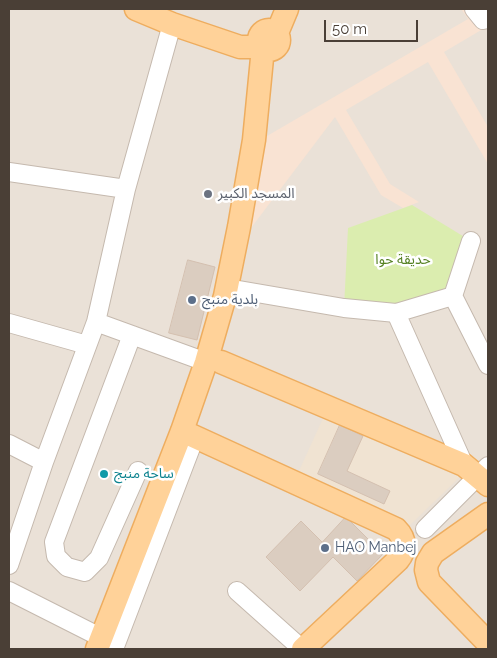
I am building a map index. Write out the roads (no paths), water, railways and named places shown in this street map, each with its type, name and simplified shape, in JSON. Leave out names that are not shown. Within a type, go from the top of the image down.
[{"type":"main road","points":[[136,9],[167,16],[240,47],[266,41]]},
{"type":"main road","points":[[214,362],[254,140],[266,41],[274,9]]},
{"type":"main road","points":[[111,646],[239,290],[267,136],[266,41],[287,9]]},
{"type":"main road","points":[[214,362],[480,473]]},
{"type":"main road","points":[[188,434],[396,530],[403,539],[404,550],[398,560],[303,649]]},
{"type":"main road","points":[[488,514],[433,553],[427,563],[426,570],[428,582],[488,643]]},
{"type":"street","points":[[474,9],[483,20],[488,19]]},
{"type":"street","points":[[9,565],[44,462],[96,322],[167,16]]},
{"type":"street","points":[[9,172],[126,189]]},
{"type":"street","points":[[471,241],[452,296],[488,365]]},
{"type":"street","points":[[239,290],[344,308],[396,314],[452,296]]},
{"type":"street","points":[[396,314],[480,473],[425,529]]},
{"type":"street","points":[[96,322],[214,362]]},
{"type":"street","points":[[9,323],[87,345]]},
{"type":"street","points":[[132,335],[54,542],[56,556],[67,567],[84,572],[99,558],[138,471]]},
{"type":"street","points":[[9,444],[44,462]]},
{"type":"street","points":[[9,591],[111,646]]},
{"type":"street","points":[[237,591],[303,649]]},
{"type":"place","name":"المسجد الكبير","points":[[208,194]]},
{"type":"place","name":"بلدية منبج","points":[[192,300]]},
{"type":"place","name":"ساحة منبج","points":[[104,474]]},
{"type":"place","name":"HAO Manbej","points":[[325,548]]},
{"type":"park label","name":"حديقة حوا","points":[[403,260]]}]
